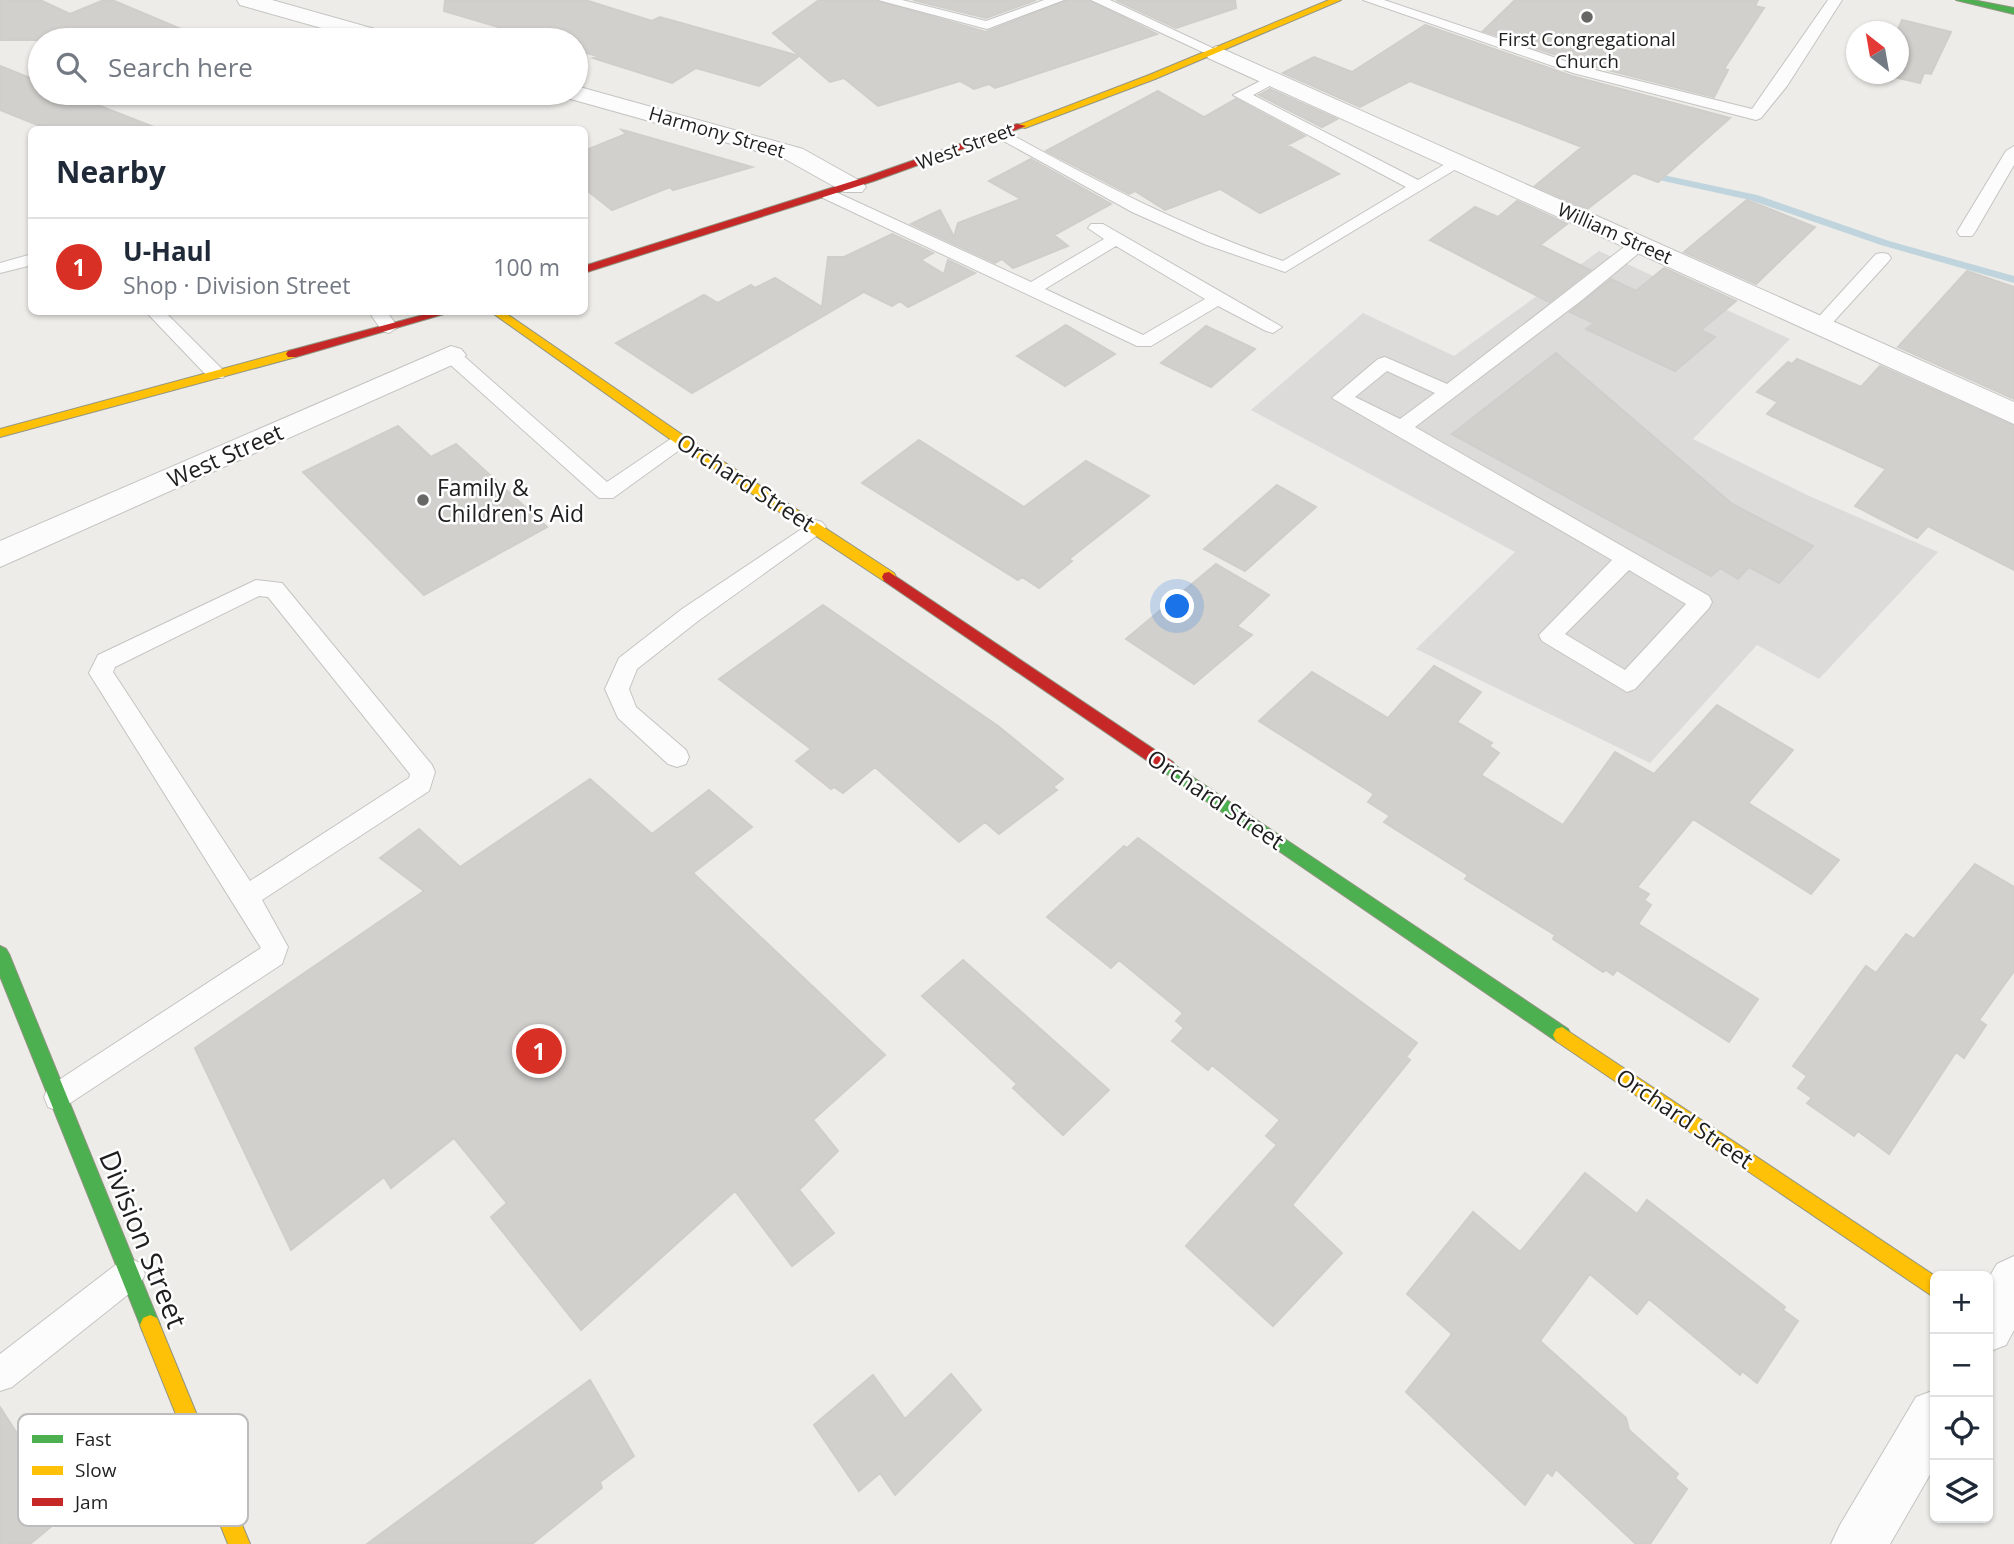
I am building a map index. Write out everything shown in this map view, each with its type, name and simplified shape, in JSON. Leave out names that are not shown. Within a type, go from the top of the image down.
[{"type":"main road","name":"West Street","points":[[588,269],[853,187],[1216,53],[1336,0]]},
{"type":"main road","points":[[1961,0],[2014,11]]},
{"type":"main road","points":[[0,432],[216,374],[384,319],[419,315]]},
{"type":"main road","name":"Orchard Street","points":[[501,315],[682,441],[815,527],[1930,1285]]},
{"type":"main road","name":"Division Street","points":[[0,954],[10,1009],[58,1097],[186,1414]]},
{"type":"main road","name":"Division Street","points":[[232,1526],[239,1544]]},
{"type":"street","points":[[248,0],[346,28]]},
{"type":"street","name":"William Street","points":[[1216,53],[2014,414]]},
{"type":"street","name":"Harmony Street","points":[[588,97],[794,154],[853,187]]},
{"type":"street","name":"West Street","points":[[0,555],[451,355]]},
{"type":"street","points":[[1995,1329],[2014,1281]]},
{"type":"street","points":[[1859,1544],[1930,1424]]},
{"type":"lane","points":[[885,0],[987,25],[1057,0]]},
{"type":"lane","points":[[1098,0],[1216,53]]},
{"type":"lane","points":[[1370,0],[1578,70],[1756,115],[1779,86],[1835,0]]},
{"type":"lane","points":[[1272,79],[1241,95],[1418,187]]},
{"type":"lane","points":[[999,134],[1143,212],[1187,232],[1285,267],[1458,163]]},
{"type":"lane","points":[[1966,232],[2014,151]]},
{"type":"lane","points":[[829,194],[1144,342],[1217,299]]},
{"type":"lane","points":[[1097,228],[1217,299],[1273,327]]},
{"type":"lane","points":[[1032,289],[1116,239]]},
{"type":"lane","points":[[1401,428],[1576,296],[1639,244]]},
{"type":"lane","points":[[1820,326],[1882,258]]},
{"type":"lane","points":[[0,268],[28,260]]},
{"type":"lane","points":[[158,315],[216,374]]},
{"type":"lane","points":[[451,355],[606,493],[682,441]]},
{"type":"lane","points":[[1448,392],[1385,363],[1342,398],[1401,428],[1627,559],[1701,602],[1628,683],[1550,635],[1627,559]]},
{"type":"lane","points":[[677,757],[626,712],[617,688],[627,664],[690,615],[815,527]]},
{"type":"lane","points":[[58,1097],[272,956],[275,947],[246,897],[101,673],[106,661],[256,588],[274,589],[423,772],[420,784],[246,897]]},
{"type":"lane","points":[[0,1375],[129,1274]]},
{"type":"shaded area","points":[[1599,251],[1790,339],[1693,439],[1807,495],[1938,552],[1819,679],[1757,645],[1650,763],[1416,649],[1515,552],[1251,410],[1363,313],[1454,356]]},
{"type":"building","points":[[0,0],[40,0],[70,14],[104,0],[112,0],[178,28],[28,28],[28,40],[0,40]]},
{"type":"building","points":[[445,0],[585,0],[652,21],[660,17],[799,56],[759,86],[696,68],[672,83],[593,58],[597,56],[588,53],[588,28],[501,28],[444,11]]},
{"type":"building","points":[[819,0],[875,0],[986,32],[1067,0],[1089,0],[1157,34],[995,88],[989,84],[974,89],[960,81],[878,106],[844,78],[830,82],[773,33]]},
{"type":"building","points":[[913,0],[1036,0],[986,18]]},
{"type":"building","points":[[1116,0],[1235,0],[1236,8],[1176,28]]},
{"type":"building","points":[[1515,0],[1758,0],[1755,6],[1764,8],[1724,69],[1728,70],[1714,97],[1584,64],[1483,31]]},
{"type":"building","points":[[1909,22],[1951,32],[1931,74],[1924,73],[1920,83],[1909,80]]},
{"type":"building","points":[[1425,25],[1572,76],[1730,118],[1658,182],[1634,173],[1587,209],[1535,186],[1582,147],[1410,81],[1360,107],[1283,73],[1314,57],[1352,72]]},
{"type":"building","points":[[0,66],[28,77],[28,105],[98,105],[151,126],[40,126],[0,110]]},
{"type":"building","points":[[1270,89],[1337,119],[1322,127],[1259,95]]},
{"type":"building","points":[[1158,91],[1204,117],[1236,99],[1305,136],[1287,145],[1339,174],[1260,213],[1220,189],[1165,210],[1135,191],[1129,194],[1046,151]]},
{"type":"building","points":[[622,130],[752,167],[673,190],[670,187],[612,210],[588,191],[588,149],[626,134]]},
{"type":"building","points":[[1031,159],[1111,204],[1054,235],[1068,246],[1013,268],[1002,259],[995,263],[911,224],[940,210],[954,237],[958,223],[1021,199],[989,181]]},
{"type":"building","points":[[1747,200],[1815,227],[1756,284],[1684,252]]},
{"type":"building","points":[[1517,201],[1567,224],[1540,245],[1590,270],[1549,302],[1430,240],[1475,207],[1498,217]]},
{"type":"building","points":[[892,234],[933,253],[921,260],[944,274],[948,260],[975,273],[908,307],[900,301],[892,306],[864,292],[692,393],[616,343],[704,295],[718,303],[751,285],[755,288],[775,278],[822,307],[828,257],[844,257]]},
{"type":"building","points":[[1664,268],[1736,301],[1701,330],[1715,337],[1675,371],[1586,329],[1594,323],[1570,312],[1611,279],[1636,291]]},
{"type":"building","points":[[1967,271],[2014,287],[2014,399],[1898,347]]},
{"type":"building","points":[[1066,325],[1115,354],[1065,386],[1017,356]]},
{"type":"building","points":[[1206,326],[1255,349],[1211,387],[1161,363]]},
{"type":"building","points":[[1556,353],[1732,504],[1813,546],[1779,583],[1749,567],[1738,579],[1720,568],[1711,576],[1452,434]]},
{"type":"building","points":[[1797,359],[1861,387],[1880,366],[2014,426],[2014,570],[1928,526],[1917,538],[1855,506],[1886,469],[1767,414],[1778,402],[1757,392],[1788,362],[1792,364]]},
{"type":"building","name":"Family & Children's Aid","points":[[398,426],[431,457],[456,444],[547,527],[424,595],[303,472]]},
{"type":"building","points":[[919,440],[1024,507],[1086,461],[1149,496],[1069,559],[1072,561],[1039,588],[1022,577],[1018,580],[862,483]]},
{"type":"building","points":[[1277,485],[1316,507],[1245,571],[1204,549]]},
{"type":"building","points":[[1216,564],[1269,595],[1237,626],[1252,635],[1194,684],[1126,639]]},
{"type":"building","points":[[823,605],[998,726],[1063,779],[1053,787],[1057,790],[999,834],[985,822],[959,842],[875,767],[843,793],[834,787],[831,789],[796,761],[811,749],[719,679]]},
{"type":"building","points":[[1434,666],[1481,692],[1457,722],[1492,743],[1489,746],[1499,753],[1481,775],[1563,825],[1615,752],[1654,774],[1717,705],[1793,750],[1748,803],[1839,860],[1811,894],[1693,819],[1637,887],[1649,894],[1644,900],[1651,905],[1638,924],[1758,999],[1729,1042],[1617,970],[1613,975],[1606,970],[1603,972],[1553,939],[1555,935],[1465,879],[1468,875],[1384,822],[1390,816],[1368,802],[1374,794],[1259,721],[1312,672],[1388,718]]},
{"type":"building","points":[[590,779],[652,834],[709,790],[752,827],[693,873],[885,1055],[813,1120],[838,1151],[799,1190],[834,1233],[792,1266],[735,1191],[581,1330],[491,1217],[507,1203],[454,1138],[391,1188],[384,1177],[291,1250],[195,1048],[424,891],[380,858],[419,829],[460,867]]},
{"type":"building","points":[[1138,838],[1417,1043],[1406,1057],[1410,1060],[1292,1205],[1342,1253],[1273,1326],[1186,1246],[1277,1145],[1266,1136],[1280,1120],[1212,1065],[1208,1070],[1172,1041],[1184,1028],[1176,1021],[1183,1013],[1119,960],[1111,968],[1047,917],[1124,846],[1127,848]]},
{"type":"building","points":[[1975,864],[2014,887],[2014,971],[1979,1020],[1986,1025],[1964,1058],[1956,1052],[1889,1154],[1858,1131],[1854,1136],[1807,1103],[1812,1098],[1798,1088],[1807,1076],[1793,1066],[1866,966],[1876,973],[1906,934],[1914,939]]},
{"type":"building","points":[[963,960],[1109,1090],[1063,1135],[1013,1088],[1017,1084],[922,996]]},
{"type":"building","points":[[1585,1173],[1637,1214],[1647,1200],[1785,1307],[1783,1310],[1798,1321],[1757,1383],[1742,1371],[1740,1375],[1649,1299],[1637,1314],[1590,1274],[1540,1341],[1626,1418],[1629,1430],[1678,1474],[1675,1478],[1687,1489],[1650,1544],[1636,1544],[1556,1469],[1552,1476],[1547,1472],[1525,1505],[1406,1392],[1452,1334],[1407,1294],[1473,1212],[1520,1252]]},
{"type":"building","points":[[951,1374],[981,1410],[895,1495],[880,1473],[859,1491],[814,1425],[873,1375],[905,1419]]},
{"type":"building","points":[[590,1380],[634,1456],[600,1482],[602,1488],[532,1544],[367,1544]]},
{"type":"building","points":[[0,1407],[18,1435],[18,1526],[52,1526],[30,1544],[0,1544]]},
{"type":"waterway","points":[[1649,175],[1753,197],[1885,243],[2014,280]]},
{"type":"traffic: fast","points":[[1960,0],[2014,11]]},
{"type":"traffic: fast","points":[[1167,766],[1562,1035]]},
{"type":"traffic: fast","points":[[0,954],[150,1325]]},
{"type":"traffic: slow","points":[[1021,126],[1152,77],[1337,0]]},
{"type":"traffic: slow","points":[[501,315],[682,441],[889,577]]},
{"type":"traffic: slow","points":[[0,433],[292,354]]},
{"type":"traffic: slow","points":[[1562,1035],[1930,1285]]},
{"type":"traffic: slow","points":[[150,1325],[186,1414]]},
{"type":"traffic: slow","points":[[232,1526],[239,1544]]},
{"type":"traffic: jam","points":[[588,269],[870,179],[1021,126]]},
{"type":"traffic: jam","points":[[292,354],[434,315]]},
{"type":"traffic: jam","points":[[889,577],[1167,766]]},
{"type":"place","name":"First Congregational Church","points":[[1587,17]]},
{"type":"place","name":"Family & Children's Aid","points":[[423,500]]},
{"type":"place","name":"U-Haul","points":[[539,1051]]}]
